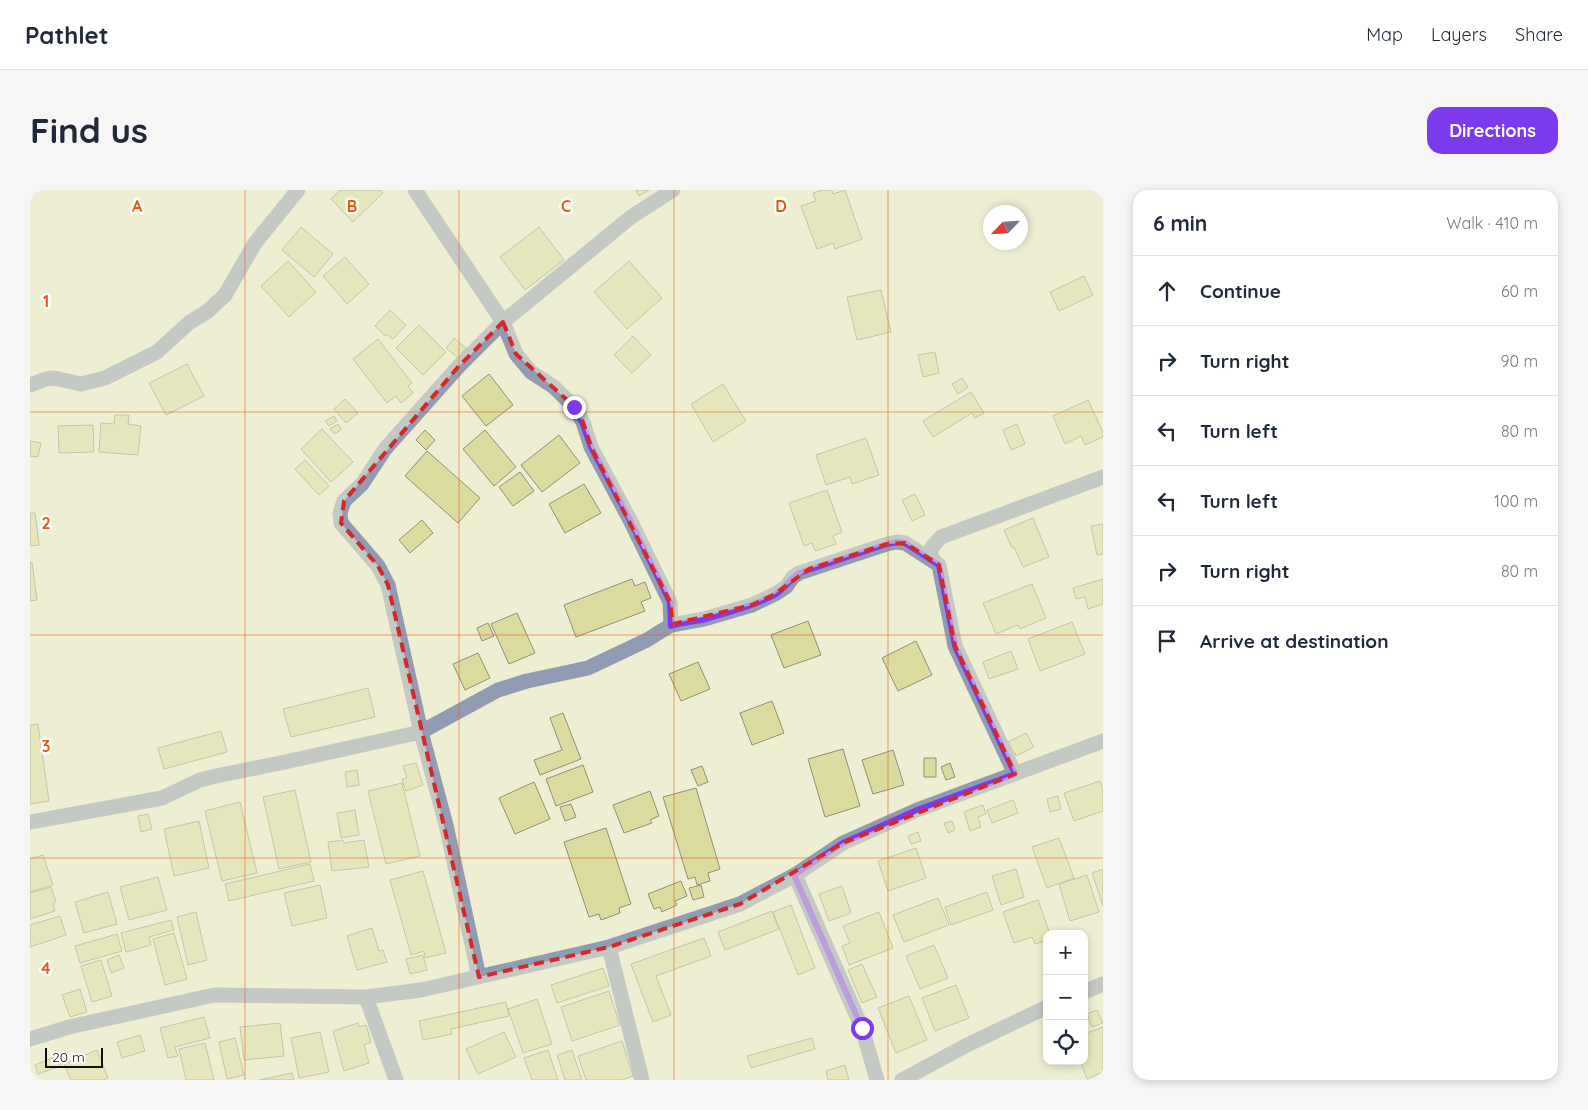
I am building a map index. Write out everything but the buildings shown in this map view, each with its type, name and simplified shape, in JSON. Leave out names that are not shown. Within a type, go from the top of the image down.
[{"type":"street","points":[[30,385],[46,378],[81,384],[105,378],[156,352],[190,322],[208,311],[225,295],[255,243],[298,190]]},
{"type":"street","points":[[415,190],[503,322],[516,354],[532,372],[554,387],[574,407],[591,447],[630,520],[670,602],[671,626]]},
{"type":"street","points":[[479,977],[446,825],[421,732],[388,585],[378,566],[341,523],[340,514],[344,501],[362,484],[385,449],[458,367],[503,322],[631,217],[673,190]]},
{"type":"street","points":[[1015,774],[955,646],[939,565],[930,557],[932,546],[941,537],[1103,476]]},
{"type":"street","points":[[30,822],[162,798],[200,780],[421,732],[498,690],[588,668],[647,640],[671,626],[704,620],[752,605],[776,594],[786,587],[792,577],[799,573],[887,544],[905,543],[939,565]]},
{"type":"street","points":[[30,1039],[69,1027],[214,994],[366,997],[421,990],[609,948],[740,904],[794,875],[843,843],[917,810],[1103,741]]},
{"type":"street","points":[[794,875],[862,1028],[877,1080]]},
{"type":"street","points":[[609,948],[642,1080]]},
{"type":"street","points":[[1088,990],[1103,984]]},
{"type":"street","points":[[366,997],[396,1080]]},
{"type":"street","points":[[902,1080],[967,1045],[1043,1009]]},
{"type":"highlighted area","points":[[503,322],[516,354],[566,399],[583,422],[591,447],[670,602],[673,624],[752,605],[775,594],[809,569],[887,544],[905,543],[939,565],[955,646],[1015,774],[843,843],[740,904],[609,947],[479,977],[388,585],[378,566],[341,523],[344,501],[458,367]]},
{"type":"route","points":[[574,407],[591,447],[630,520],[670,602],[671,626],[704,620],[752,605],[776,594],[786,587],[792,577],[809,568],[887,544],[905,543],[939,565],[955,646],[1015,774],[917,810],[843,843],[794,875],[862,1028]]}]
